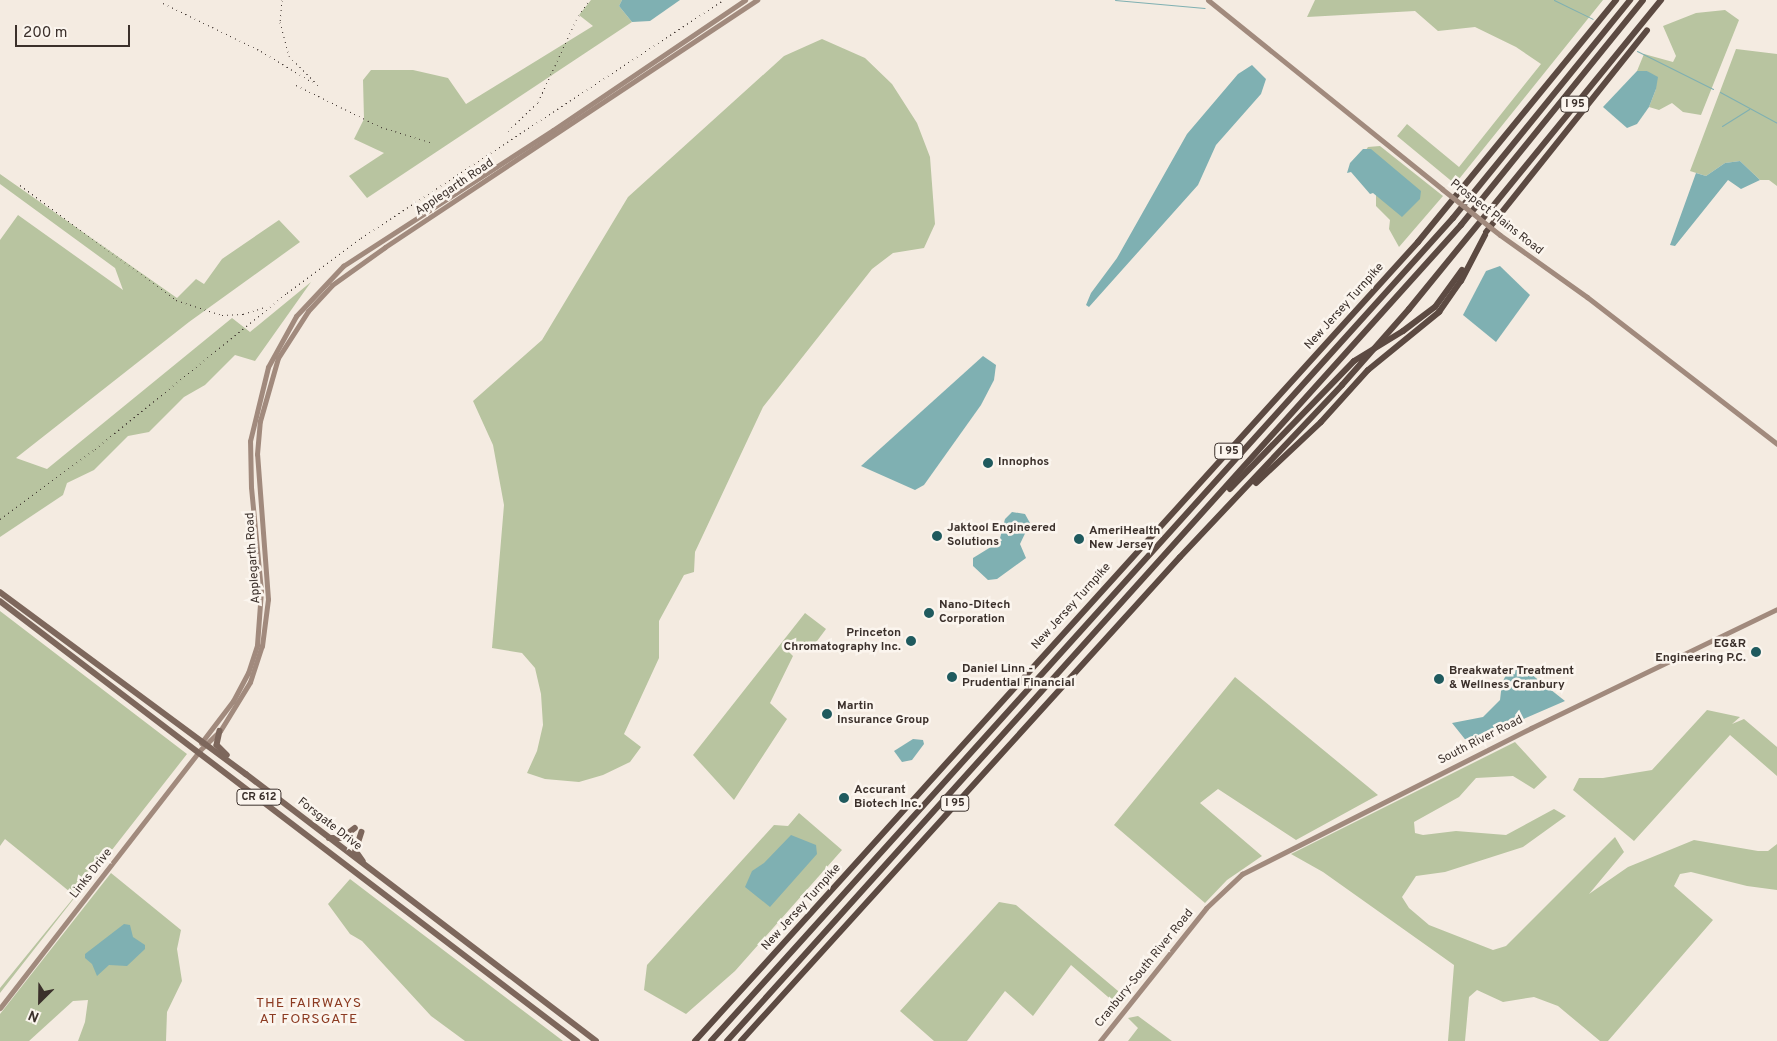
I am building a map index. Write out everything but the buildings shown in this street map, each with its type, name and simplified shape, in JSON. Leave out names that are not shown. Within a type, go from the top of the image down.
[{"type":"highway","name":"New Jersey Turnpike","points":[[695,1041],[1418,242],[1616,0]]},
{"type":"highway","name":"New Jersey Turnpike","points":[[711,1041],[1453,218],[1630,0]]},
{"type":"highway","name":"I 95","points":[[727,1041],[1461,225],[1643,0]]},
{"type":"highway","name":"I 95","points":[[741,1041],[1409,309],[1661,0]]},
{"type":"highway","points":[[1164,556],[1260,461],[1325,387],[1354,361],[1403,331],[1440,301],[1484,235],[1647,30]]},
{"type":"highway","points":[[1220,516],[1321,422],[1372,366],[1439,312],[1461,281],[1484,235]]},
{"type":"main road","name":"Applegarth Road","points":[[199,751],[233,701],[248,673],[256,645],[261,591],[251,487],[250,441],[268,367],[296,316],[343,266],[553,130],[745,0]]},
{"type":"main road","name":"Applegarth Road","points":[[204,744],[220,731],[250,682],[260,652],[268,599],[257,454],[260,421],[278,358],[308,311],[332,285],[384,246],[758,0]]},
{"type":"main road","name":"Prospect Plains Road","points":[[1208,0],[1500,235],[1587,297],[1777,444]]},
{"type":"main road","name":"Forsgate Drive","points":[[0,592],[246,774],[596,1041]]},
{"type":"main road","name":"Forsgate Drive","points":[[0,601],[578,1041]]},
{"type":"main road","name":"South River Road","points":[[1206,908],[1235,879],[1279,854],[1777,609]]},
{"type":"main road","points":[[220,731],[218,748],[246,774]]},
{"type":"main road","name":"Links Drive","points":[[0,1008],[199,751]]},
{"type":"main road","points":[[329,838],[342,838],[356,828]]},
{"type":"main road","points":[[362,832],[356,851],[372,870]]},
{"type":"main road","name":"Cranbury-South River Road","points":[[1100,1041],[1206,908]]},
{"type":"green space","points":[[591,0],[622,0],[619,6],[632,22],[367,198],[349,176],[384,153],[354,139],[364,119],[363,80],[371,70],[413,70],[448,78],[466,104],[593,26],[579,15]]},
{"type":"green space","points":[[1315,0],[1603,0],[1455,184],[1397,136],[1407,124],[1459,167],[1541,64],[1516,47],[1475,27],[1438,31],[1415,11],[1307,17]]},
{"type":"green space","points":[[1725,10],[1739,20],[1701,115],[1683,112],[1672,103],[1659,110],[1649,107],[1656,89],[1647,71],[1637,71],[1644,54],[1673,62],[1676,56],[1663,26],[1696,13]]},
{"type":"green space","points":[[822,39],[865,58],[892,84],[917,123],[930,157],[935,224],[924,248],[893,253],[872,269],[763,407],[695,552],[694,572],[684,575],[659,621],[659,658],[624,734],[641,747],[630,762],[603,775],[579,782],[545,779],[527,773],[537,751],[543,725],[541,694],[535,668],[522,653],[492,648],[504,505],[493,445],[473,401],[542,340],[628,197],[784,56]]},
{"type":"green space","points":[[1736,49],[1777,54],[1777,186],[1769,180],[1760,180],[1740,161],[1725,163],[1706,176],[1690,171]]},
{"type":"green space","points":[[1380,146],[1443,196],[1399,247],[1389,229],[1390,220],[1376,206],[1376,191],[1363,154],[1368,147]]},
{"type":"green space","points":[[0,174],[177,298],[196,279],[204,284],[222,259],[279,220],[300,242],[189,322],[16,458],[47,469],[232,318],[250,332],[311,282],[255,361],[235,355],[205,385],[184,397],[149,432],[128,436],[94,470],[67,483],[63,495],[0,537],[0,240],[18,215],[123,290],[115,268],[0,184]]},
{"type":"green space","points":[[0,611],[187,754],[0,993],[0,988],[75,896],[5,839],[0,846]]},
{"type":"green space","points":[[805,613],[826,629],[817,641],[804,647],[794,640],[786,649],[793,656],[770,703],[787,719],[734,800],[693,755]]},
{"type":"green space","points":[[1235,677],[1378,795],[1296,840],[1218,789],[1200,803],[1262,856],[1227,880],[1205,903],[1114,825]]},
{"type":"green space","points":[[1707,710],[1740,717],[1732,724],[1744,719],[1777,747],[1777,776],[1730,735],[1634,841],[1573,790],[1579,778],[1603,778],[1652,770]]},
{"type":"green space","points":[[1515,742],[1547,777],[1534,789],[1513,776],[1476,778],[1459,797],[1414,822],[1415,833],[1423,835],[1456,831],[1506,835],[1554,809],[1566,816],[1523,847],[1445,872],[1416,876],[1402,897],[1409,908],[1429,925],[1493,950],[1506,946],[1615,837],[1624,852],[1589,894],[1628,867],[1694,840],[1758,851],[1768,851],[1777,844],[1777,890],[1747,886],[1691,872],[1680,874],[1674,886],[1713,920],[1608,1041],[1600,1041],[1558,1006],[1534,997],[1503,1002],[1477,990],[1469,997],[1465,1041],[1448,1041],[1454,965],[1323,872],[1291,854]]},
{"type":"green space","points":[[799,813],[842,850],[735,971],[686,1014],[644,990],[647,965],[774,825],[788,826]]},
{"type":"green space","points":[[111,873],[181,930],[177,949],[182,981],[167,1012],[166,1041],[78,1041],[85,1022],[88,1000],[73,1001],[29,1041],[0,1041],[0,1014]]},
{"type":"green space","points":[[350,879],[563,1041],[465,1041],[431,1016],[362,941],[350,934],[328,904]]},
{"type":"green space","points":[[999,902],[1016,905],[1124,996],[1115,1003],[1071,965],[1033,1016],[1005,991],[967,1041],[934,1041],[900,1011]]},
{"type":"green space","points":[[1138,1016],[1172,1041],[1128,1041],[1138,1028],[1128,1018]]},
{"type":"water","points":[[622,0],[680,0],[650,21],[632,22],[619,6]]},
{"type":"water","points":[[1252,65],[1266,79],[1261,94],[1216,145],[1198,185],[1089,307],[1086,305],[1091,293],[1117,258],[1187,134],[1238,74]]},
{"type":"water","points":[[1637,71],[1647,71],[1658,77],[1656,89],[1649,107],[1637,124],[1627,128],[1603,107]]},
{"type":"water","points":[[1363,149],[1371,149],[1421,191],[1420,199],[1402,217],[1373,193],[1370,194],[1351,172],[1347,173],[1350,163]]},
{"type":"water","points":[[1740,161],[1760,180],[1741,189],[1728,180],[1675,246],[1670,245],[1696,173],[1706,176],[1725,163]]},
{"type":"water","points":[[1500,266],[1530,295],[1496,342],[1463,315],[1486,271]]},
{"type":"water","points":[[983,356],[996,365],[994,380],[981,405],[924,485],[915,490],[861,466]]},
{"type":"water","points":[[1012,512],[1025,514],[1030,523],[1020,544],[1026,558],[997,579],[988,580],[973,566],[973,558],[999,542],[1005,519]]},
{"type":"water","points":[[1521,666],[1565,701],[1468,743],[1452,723],[1483,717],[1500,700],[1502,683],[1508,671]]},
{"type":"water","points":[[913,739],[923,740],[924,744],[912,760],[902,762],[894,751]]},
{"type":"water","points":[[791,835],[816,845],[817,854],[770,907],[745,887],[752,871],[764,863]]},
{"type":"water","points":[[124,924],[130,925],[133,937],[145,945],[145,949],[127,966],[109,965],[97,976],[92,964],[85,958],[85,954]]},
{"type":"waterway","points":[[1115,0],[1205,8]]},
{"type":"waterway","points":[[1554,0],[1593,19]]},
{"type":"waterway","points":[[1637,51],[1713,89]]},
{"type":"waterway","points":[[1720,92],[1777,123]]},
{"type":"waterway","points":[[1722,126],[1749,109]]},
{"type":"railway","points":[[282,0],[280,22],[289,56],[320,87]]},
{"type":"railway","points":[[508,131],[538,102],[576,20],[589,0]]},
{"type":"railway","points":[[0,519],[95,449],[287,293],[361,238],[723,0]]},
{"type":"railway","points":[[163,3],[261,51],[312,82]]},
{"type":"railway","points":[[296,85],[381,127],[433,143]]},
{"type":"railway","points":[[20,185],[176,300],[222,315],[243,314],[264,307]]},
{"type":"place","name":"Innophos","points":[[988,463]]},
{"type":"place","name":"Jaktool Engineered Solutions","points":[[937,536]]},
{"type":"place","name":"AmeriHealth New Jersey","points":[[1079,539]]},
{"type":"place","name":"Nano-Ditech Corporation","points":[[929,613]]},
{"type":"place","name":"Princeton Chromatography Inc.","points":[[911,641]]},
{"type":"place","name":"EG&R Engineering P.C.","points":[[1756,652]]},
{"type":"place","name":"Daniel Linn - Prudential Financial","points":[[952,677]]},
{"type":"place","name":"Breakwater Treatment & Wellness Cranbury","points":[[1439,679]]},
{"type":"place","name":"Martin Insurance Group","points":[[827,714]]},
{"type":"place","name":"Accurant Biotech Inc.","points":[[844,798]]},
{"type":"district","name":"THE FAIRWAYS AT FORSGATE","points":[[309,1012]]}]
